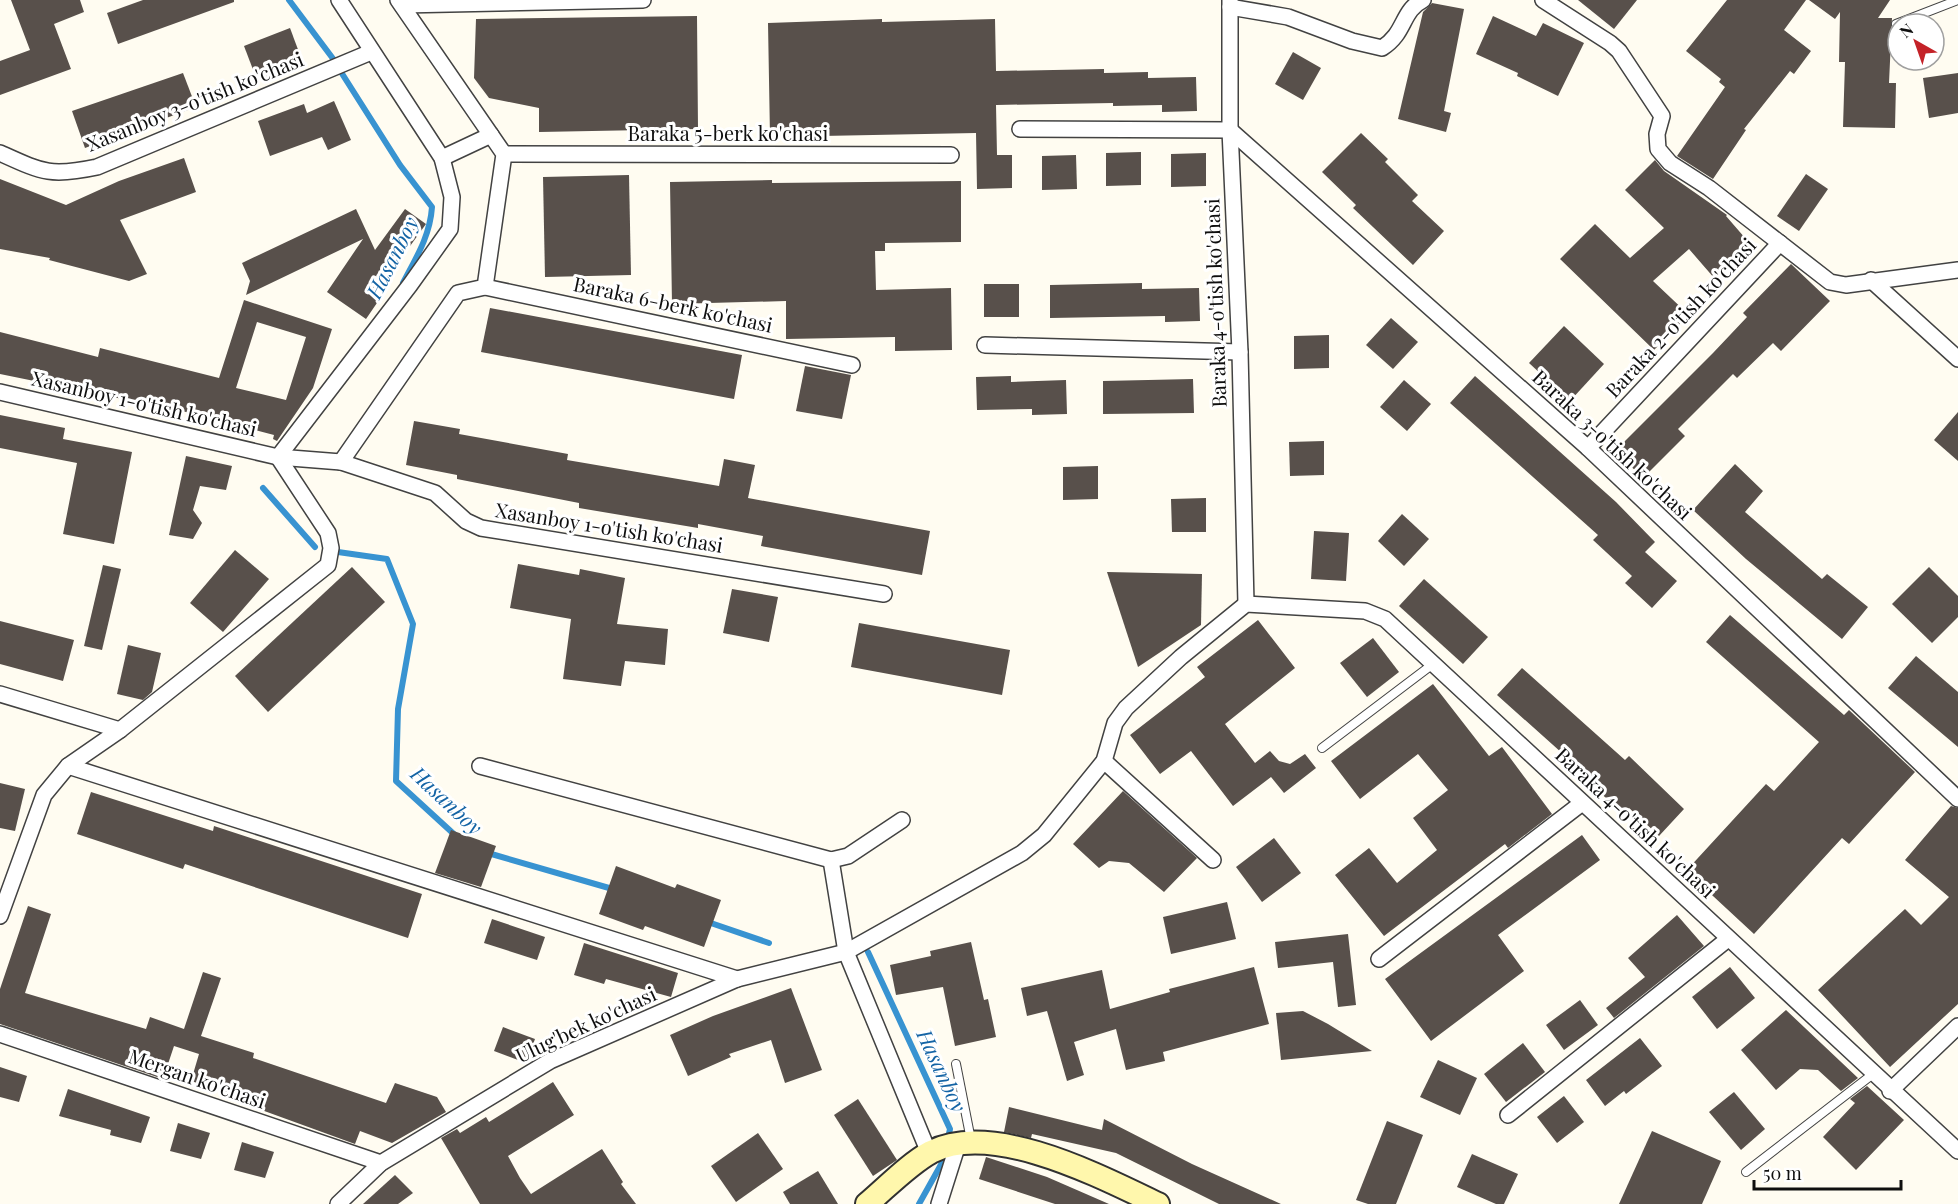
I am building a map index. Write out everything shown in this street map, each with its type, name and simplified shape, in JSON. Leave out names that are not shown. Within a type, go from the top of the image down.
[{"type":"main road","points":[[867,1204],[932,1151],[965,1143],[997,1144],[1046,1157],[1103,1178],[1158,1204]]},
{"type":"street","points":[[0,916],[44,795],[68,766],[120,730],[328,565],[331,548],[328,534],[278,457],[410,285],[450,228],[452,197],[442,158],[339,0]]},
{"type":"street","points":[[400,3],[643,0]]},
{"type":"street","points":[[1230,4],[1288,17],[1382,48],[1395,40],[1413,5],[1423,0]]},
{"type":"street","name":"Baraka 2-o'tish ko'chasi","points":[[1543,0],[1610,43],[1618,51],[1662,116],[1657,134],[1662,155],[1830,282],[1846,285],[1958,270]]},
{"type":"street","points":[[341,462],[458,293],[485,287],[504,154],[400,3]]},
{"type":"street","name":"Baraka 4-o'tish ko'chasi","points":[[1230,4],[1230,130],[1240,352],[1246,604],[1365,611],[1385,619],[1958,1151]]},
{"type":"street","name":"Xasanboy 3-o'tish ko'chasi","points":[[0,153],[36,170],[64,174],[97,167],[371,52]]},
{"type":"street","points":[[1020,129],[1230,130]]},
{"type":"street","name":"Baraka 3-o'tish ko'chasi","points":[[1230,130],[1588,448],[1958,799]]},
{"type":"street","points":[[442,158],[490,135]]},
{"type":"street","name":"Baraka 5-berk ko'chasi","points":[[504,154],[951,155]]},
{"type":"street","name":"Baraka 2-o'tish ko'chasi","points":[[1588,448],[1780,243]]},
{"type":"street","points":[[1871,280],[1958,360]]},
{"type":"street","name":"Baraka 6-berk ko'chasi","points":[[485,287],[852,365]]},
{"type":"street","points":[[985,345],[1240,352]]},
{"type":"street","name":"Xasanboy 1-o'tish ko'chasi","points":[[0,392],[278,457],[341,462],[435,493],[466,521],[481,528],[884,594]]},
{"type":"street","points":[[846,952],[1022,853],[1044,835],[1104,761],[1115,723],[1126,708],[1181,657],[1246,604]]},
{"type":"street","points":[[0,694],[120,730]]},
{"type":"street","points":[[1104,761],[1213,860]]},
{"type":"street","points":[[68,766],[737,979]]},
{"type":"street","points":[[480,766],[831,860],[848,856],[902,820]]},
{"type":"street","points":[[1379,959],[1582,803]]},
{"type":"street","points":[[831,860],[846,952],[932,1151]]},
{"type":"street","points":[[1508,1115],[1728,939]]},
{"type":"street","name":"Ulug'bek ko'chasi","points":[[338,1204],[381,1163],[550,1061],[737,979],[846,952]]},
{"type":"street","points":[[1890,1090],[1958,1026]]},
{"type":"street","name":"Mergan ko'chasi","points":[[0,1034],[381,1163]]},
{"type":"street","points":[[939,1204],[965,1143]]},
{"type":"lane","points":[[1927,12],[1958,0]]},
{"type":"lane","points":[[1322,748],[1433,664]]},
{"type":"lane","points":[[956,1064],[965,1143]]},
{"type":"lane","points":[[1746,1172],[1873,1074]]},
{"type":"building","points":[[11,0],[80,0],[84,12],[54,24],[71,69],[0,95],[0,61],[30,50]]},
{"type":"building","points":[[143,0],[234,0],[234,2],[118,44],[107,13]]},
{"type":"building","points":[[1578,0],[1637,0],[1614,29]]},
{"type":"building","points":[[1727,0],[1806,0],[1784,30],[1811,51],[1794,74],[1790,71],[1744,129],[1746,130],[1713,179],[1677,156],[1725,87],[1719,82],[1721,79],[1686,51]]},
{"type":"building","points":[[1809,0],[1890,0],[1878,18],[1886,18],[1886,72],[1890,72],[1889,83],[1896,83],[1895,128],[1843,127],[1845,62],[1839,62],[1840,12],[1835,19]]},
{"type":"building","points":[[1432,3],[1464,9],[1444,111],[1451,113],[1446,132],[1398,119],[1423,12]]},
{"type":"building","points":[[697,16],[698,129],[539,132],[539,108],[489,98],[474,78],[476,19]]},
{"type":"building","points":[[1493,16],[1536,36],[1543,23],[1584,43],[1558,96],[1517,76],[1518,73],[1476,54]]},
{"type":"building","points":[[882,19],[882,22],[995,19],[996,71],[1104,69],[1104,73],[1148,72],[1148,78],[1196,77],[1197,111],[1162,112],[1162,105],[1113,106],[1113,103],[996,105],[997,155],[1012,155],[1012,188],[977,189],[976,133],[770,137],[768,23]]},
{"type":"building","points":[[290,28],[303,63],[257,80],[244,46]]},
{"type":"building","points":[[1293,52],[1321,68],[1303,100],[1275,84]]},
{"type":"building","points":[[183,73],[196,107],[85,148],[72,111]]},
{"type":"building","points":[[1958,73],[1958,113],[1929,118],[1923,78]]},
{"type":"building","points":[[334,101],[351,140],[328,150],[322,137],[270,156],[258,121],[304,104],[307,113]]},
{"type":"building","points":[[1361,133],[1388,159],[1385,162],[1418,195],[1412,201],[1444,231],[1413,265],[1353,208],[1356,205],[1322,172]]},
{"type":"building","points":[[1141,152],[1141,185],[1106,186],[1106,153]]},
{"type":"building","points":[[1206,153],[1206,186],[1171,187],[1171,154]]},
{"type":"building","points":[[1076,155],[1077,189],[1042,190],[1042,156]]},
{"type":"building","points":[[184,158],[196,192],[120,220],[147,274],[129,281],[49,260],[50,258],[0,249],[0,179],[66,205],[119,181]]},
{"type":"building","points":[[1655,160],[1664,171],[1727,215],[1752,246],[1715,279],[1689,249],[1653,281],[1689,315],[1654,350],[1560,259],[1595,224],[1630,258],[1664,228],[1625,190]]},
{"type":"building","points":[[1806,174],[1828,189],[1799,231],[1777,216]]},
{"type":"building","points":[[629,175],[631,275],[545,277],[543,177]]},
{"type":"building","points":[[772,180],[772,183],[961,181],[961,242],[885,243],[885,251],[875,251],[876,290],[951,288],[952,350],[895,351],[895,337],[786,339],[786,301],[672,304],[670,182]]},
{"type":"building","points":[[356,209],[375,250],[405,209],[426,224],[374,296],[379,300],[366,319],[327,292],[363,239],[246,295],[250,281],[242,263]]},
{"type":"building","points":[[1791,264],[1830,301],[1781,351],[1773,343],[1737,378],[1733,374],[1678,429],[1685,436],[1643,478],[1615,451],[1747,317],[1743,313]]},
{"type":"building","points":[[1142,283],[1142,289],[1199,288],[1200,321],[1165,322],[1165,316],[1050,318],[1050,285]]},
{"type":"building","points":[[984,284],[1019,284],[1019,317],[984,317]]},
{"type":"building","points":[[244,300],[332,329],[313,388],[277,441],[273,439],[274,435],[186,412],[0,374],[0,332],[98,357],[100,348],[219,378]],"holes":[[[257,322],[306,337],[286,400],[236,388]]]},
{"type":"building","points":[[490,308],[742,355],[734,399],[481,352]]},
{"type":"building","points":[[1391,318],[1418,342],[1393,369],[1366,345]]},
{"type":"building","points":[[1564,326],[1604,364],[1570,401],[1529,363]]},
{"type":"building","points":[[1329,335],[1329,368],[1294,369],[1294,336]]},
{"type":"building","points":[[805,366],[851,375],[842,419],[796,411]]},
{"type":"building","points":[[1011,376],[1011,382],[1066,380],[1067,414],[1032,415],[1032,409],[977,410],[976,377]]},
{"type":"building","points":[[1475,376],[1616,502],[1655,542],[1645,552],[1677,581],[1652,608],[1625,583],[1632,576],[1593,540],[1598,535],[1450,403]]},
{"type":"building","points":[[1193,379],[1194,413],[1103,414],[1103,381]]},
{"type":"building","points":[[1404,380],[1431,404],[1407,431],[1380,407]]},
{"type":"building","points":[[1958,412],[1958,461],[1934,440]]},
{"type":"building","points":[[0,415],[65,428],[63,439],[132,452],[114,544],[63,534],[77,463],[0,448]]},
{"type":"building","points":[[414,421],[460,429],[459,434],[568,454],[567,460],[719,486],[724,459],[755,465],[748,498],[930,531],[922,575],[761,546],[763,536],[698,524],[698,528],[579,508],[579,503],[457,479],[457,475],[406,465]]},
{"type":"building","points":[[1324,441],[1324,475],[1290,476],[1289,442]]},
{"type":"building","points":[[186,456],[232,466],[226,490],[200,486],[193,510],[202,523],[193,539],[169,535]]},
{"type":"building","points":[[1735,464],[1763,491],[1745,512],[1822,579],[1827,574],[1868,607],[1842,639],[1746,559],[1693,510]]},
{"type":"building","points":[[1098,466],[1098,499],[1063,500],[1063,467]]},
{"type":"building","points":[[1206,498],[1206,532],[1172,532],[1171,499]]},
{"type":"building","points":[[1402,514],[1429,539],[1404,566],[1378,541]]},
{"type":"building","points":[[1314,531],[1349,533],[1346,581],[1311,579]]},
{"type":"building","points":[[235,550],[269,579],[223,632],[190,603]]},
{"type":"building","points":[[518,564],[579,575],[580,569],[625,578],[617,624],[668,629],[665,665],[625,661],[621,686],[563,679],[571,619],[510,608]]},
{"type":"building","points":[[103,565],[121,569],[102,650],[84,646]]},
{"type":"building","points":[[352,567],[385,602],[268,712],[235,676]]},
{"type":"building","points":[[1929,567],[1958,596],[1958,617],[1932,643],[1892,604]]},
{"type":"building","points":[[1107,572],[1202,574],[1201,625],[1138,667]]},
{"type":"building","points":[[1424,579],[1488,637],[1463,664],[1399,606]]},
{"type":"building","points":[[732,589],[778,597],[769,642],[723,633]]},
{"type":"building","points":[[1730,615],[1844,715],[1849,710],[1915,772],[1849,844],[1842,838],[1754,934],[1686,871],[1766,784],[1774,791],[1819,742],[1706,642]]},
{"type":"building","points":[[1258,620],[1295,668],[1225,724],[1255,763],[1270,751],[1279,761],[1290,764],[1305,754],[1316,768],[1284,793],[1271,777],[1233,806],[1191,751],[1160,774],[1130,735],[1205,677],[1197,667]]},
{"type":"building","points":[[0,621],[74,640],[63,681],[0,664]]},
{"type":"building","points":[[859,623],[1010,650],[1002,695],[851,667]]},
{"type":"building","points":[[1373,638],[1399,672],[1367,697],[1340,663]]},
{"type":"building","points":[[128,645],[161,653],[152,692],[143,700],[117,694]]},
{"type":"building","points":[[1916,656],[1958,692],[1958,747],[1888,688]]},
{"type":"building","points":[[1522,668],[1625,760],[1629,756],[1684,809],[1659,836],[1629,808],[1624,814],[1597,790],[1600,787],[1497,695]]},
{"type":"building","points":[[1433,684],[1489,756],[1502,747],[1552,814],[1508,848],[1505,844],[1384,936],[1335,875],[1369,848],[1397,883],[1437,850],[1413,818],[1448,790],[1418,754],[1360,799],[1331,761]]},
{"type":"building","points":[[0,783],[25,789],[15,831],[0,828]]},
{"type":"building","points":[[1123,791],[1197,858],[1164,892],[1129,863],[1109,861],[1099,868],[1073,844]]},
{"type":"building","points":[[91,792],[213,831],[214,826],[422,894],[408,938],[185,864],[183,869],[77,834]]},
{"type":"building","points":[[1951,806],[1958,808],[1958,1004],[1890,1067],[1818,990],[1905,909],[1921,925],[1949,897],[1905,860]]},
{"type":"building","points":[[451,830],[496,846],[481,887],[435,873]]},
{"type":"building","points":[[1582,835],[1600,860],[1498,935],[1524,971],[1431,1041],[1385,979]]},
{"type":"building","points":[[1274,838],[1301,873],[1262,902],[1236,867]]},
{"type":"building","points":[[616,866],[675,888],[677,884],[721,900],[704,947],[645,926],[643,930],[599,914]]},
{"type":"building","points":[[1227,902],[1236,939],[1171,954],[1163,917]]},
{"type":"building","points":[[28,906],[51,914],[25,993],[146,1029],[150,1017],[184,1029],[203,972],[221,978],[201,1036],[254,1053],[253,1058],[386,1103],[395,1083],[437,1097],[446,1112],[392,1143],[360,1131],[355,1144],[248,1105],[250,1100],[191,1081],[199,1054],[174,1046],[163,1079],[0,1024],[0,989]]},
{"type":"building","points":[[1677,915],[1704,946],[1614,1018],[1606,1008],[1645,977],[1628,958]]},
{"type":"building","points":[[492,919],[545,937],[537,960],[484,943]]},
{"type":"building","points":[[1348,934],[1356,1005],[1338,1007],[1333,962],[1278,968],[1275,942]]},
{"type":"building","points":[[971,942],[984,1000],[988,999],[996,1037],[955,1046],[943,987],[896,995],[890,965],[931,956],[930,951]]},
{"type":"building","points":[[584,943],[678,973],[671,997],[606,979],[604,984],[574,975]]},
{"type":"building","points":[[1254,967],[1269,1024],[1163,1052],[1165,1061],[1126,1070],[1116,1029],[1074,1042],[1084,1075],[1067,1081],[1047,1011],[1027,1016],[1021,988],[1102,970],[1110,1009],[1170,992],[1169,989]]},
{"type":"building","points":[[1730,967],[1755,998],[1717,1029],[1692,997]]},
{"type":"building","points":[[791,988],[822,1070],[785,1083],[771,1040],[729,1054],[731,1057],[688,1076],[670,1035],[713,1016]]},
{"type":"building","points":[[1580,1000],[1598,1025],[1564,1050],[1546,1025]]},
{"type":"building","points":[[1786,1010],[1858,1078],[1841,1091],[1818,1070],[1800,1069],[1776,1090],[1741,1050]]},
{"type":"building","points":[[1303,1011],[1372,1051],[1281,1060],[1276,1013]]},
{"type":"building","points":[[503,1027],[535,1039],[526,1063],[494,1051]]},
{"type":"building","points":[[1640,1038],[1662,1066],[1626,1094],[1624,1091],[1605,1106],[1586,1080]]},
{"type":"building","points":[[1523,1043],[1545,1072],[1506,1102],[1484,1074]]},
{"type":"building","points":[[1438,1060],[1477,1078],[1460,1115],[1420,1097]]},
{"type":"building","points":[[0,1067],[27,1076],[19,1102],[0,1097]]},
{"type":"building","points":[[553,1082],[574,1115],[508,1156],[520,1178],[531,1194],[602,1149],[623,1182],[621,1184],[636,1204],[480,1204],[441,1138],[457,1129],[460,1133],[486,1117],[489,1122]]},
{"type":"building","points":[[1867,1086],[1904,1120],[1856,1170],[1823,1137],[1855,1103],[1850,1099]]},
{"type":"building","points":[[68,1089],[150,1117],[141,1143],[110,1135],[111,1130],[59,1116]]},
{"type":"building","points":[[1734,1092],[1765,1129],[1741,1150],[1709,1112]]},
{"type":"building","points":[[1564,1096],[1584,1122],[1557,1143],[1537,1117]]},
{"type":"building","points":[[858,1099],[897,1160],[873,1176],[834,1115]]},
{"type":"building","points":[[1009,1107],[1102,1130],[1104,1119],[1192,1164],[1281,1204],[1219,1204],[1116,1153],[1032,1134],[1031,1138],[1004,1132]]},
{"type":"building","points":[[1387,1121],[1423,1135],[1396,1204],[1368,1204],[1356,1200]]},
{"type":"building","points":[[178,1123],[210,1133],[201,1159],[170,1151]]},
{"type":"building","points":[[1652,1131],[1721,1161],[1702,1204],[1619,1204]]},
{"type":"building","points":[[758,1133],[783,1169],[736,1202],[711,1166]]},
{"type":"building","points":[[242,1142],[274,1152],[265,1178],[234,1170]]},
{"type":"building","points":[[1472,1154],[1518,1174],[1504,1204],[1496,1204],[1457,1187]]},
{"type":"building","points":[[986,1157],[1047,1177],[1109,1204],[1055,1204],[979,1179]]},
{"type":"building","points":[[818,1171],[838,1204],[790,1204],[783,1192]]},
{"type":"building","points":[[395,1175],[413,1193],[398,1204],[363,1204]]},
{"type":"waterway","name":"Hasanboy","points":[[289,0],[334,60]]},
{"type":"waterway","name":"Hasanboy","points":[[341,72],[400,165],[432,207],[425,237],[403,283]]},
{"type":"waterway","name":"Hasanboy","points":[[263,488],[315,547]]},
{"type":"waterway","name":"Hasanboy","points":[[338,552],[387,559],[413,624],[398,709],[396,781],[456,836]]},
{"type":"waterway","name":"Hasanboy","points":[[488,853],[616,890]]},
{"type":"waterway","name":"Hasanboy","points":[[705,921],[769,943]]},
{"type":"waterway","name":"Hasanboy","points":[[868,952],[950,1129],[947,1143]]},
{"type":"waterway","name":"Hasanboy","points":[[919,1204],[943,1161],[945,1153]]}]
